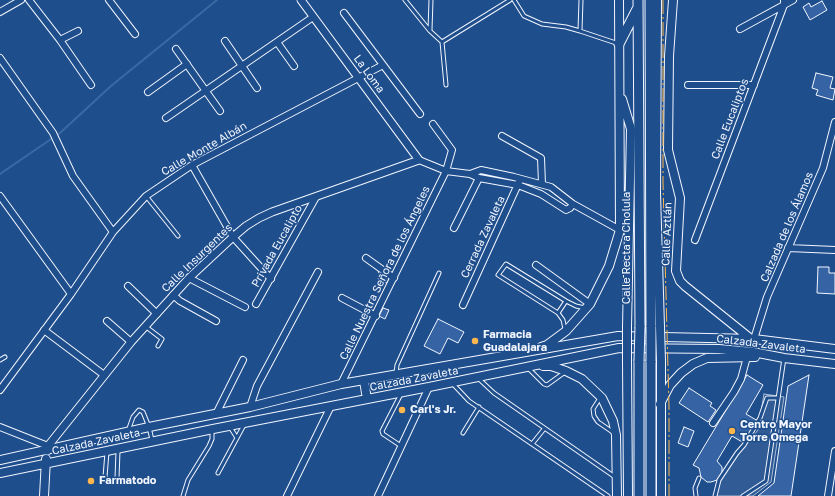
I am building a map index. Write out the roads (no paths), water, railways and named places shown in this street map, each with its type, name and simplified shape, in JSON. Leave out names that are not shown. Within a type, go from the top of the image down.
[{"type":"main road","points":[[527,352],[547,345],[566,331],[588,306],[609,266],[620,230],[619,0]]},
{"type":"main road","points":[[650,0],[656,327],[661,361],[661,496]]},
{"type":"main road","points":[[651,496],[651,361],[656,327],[657,0]]},
{"type":"main road","name":"Calle Aztlán","points":[[673,0],[669,56],[668,150],[680,198],[676,271],[680,281],[685,286],[753,339]]},
{"type":"main road","points":[[619,44],[638,3]]},
{"type":"main road","name":"Calle Recta a Cholula","points":[[638,3],[640,327],[639,496]]},
{"type":"main road","points":[[657,30],[669,56]]},
{"type":"main road","points":[[620,91],[631,129],[627,327],[628,496]]},
{"type":"main road","points":[[656,118],[669,95]]},
{"type":"main road","name":"Calzada Zavaleta","points":[[0,460],[47,448],[250,407],[341,384],[618,336],[753,339],[835,349]]},
{"type":"main road","name":"Calzada Zavaleta","points":[[0,473],[212,429],[452,383],[618,348],[719,348],[835,364]]},
{"type":"main road","points":[[660,404],[670,385],[681,373],[693,364],[708,358],[783,358]]},
{"type":"main road","points":[[530,366],[551,366],[566,371],[582,380],[600,397],[613,421],[616,435],[617,496]]},
{"type":"main road","points":[[364,380],[367,399]]},
{"type":"main road","points":[[44,496],[47,448]]},
{"type":"street","points":[[0,12],[22,0]]},
{"type":"street","points":[[29,0],[60,40],[90,85]]},
{"type":"street","points":[[109,0],[135,34]]},
{"type":"street","name":"La Loma","points":[[301,0],[419,160]]},
{"type":"street","points":[[740,29],[784,2],[793,0]]},
{"type":"street","name":"Calle Eucaliptos","points":[[695,240],[784,2]]},
{"type":"street","points":[[344,13],[420,114]]},
{"type":"street","points":[[166,118],[313,17]]},
{"type":"street","points":[[60,40],[78,31]]},
{"type":"street","points":[[225,41],[258,88]]},
{"type":"street","points":[[277,42],[294,66]]},
{"type":"street","points":[[176,50],[220,111]]},
{"type":"street","points":[[0,58],[53,133],[73,176],[113,232]]},
{"type":"street","points":[[148,92],[187,64]]},
{"type":"street","name":"Calle Monte Albán","points":[[0,390],[71,294],[113,232],[146,196],[192,165],[383,65]]},
{"type":"street","points":[[688,85],[754,85]]},
{"type":"street","name":"Calzada de los Álamos","points":[[753,339],[767,297],[823,168],[835,122]]},
{"type":"street","name":"Calle Nuestra Señora de los Ángeles","points":[[341,384],[376,316],[446,171],[452,150],[433,124]]},
{"type":"street","points":[[502,136],[541,158],[542,184]]},
{"type":"street","points":[[419,160],[446,171],[470,174],[479,178],[518,185],[541,194],[566,210],[573,204]]},
{"type":"street","name":"Calle Insurgentes","points":[[47,448],[104,375],[145,326],[189,278],[233,237],[259,218],[316,196],[419,160]]},
{"type":"street","points":[[192,165],[233,237],[270,279]]},
{"type":"street","points":[[470,174],[480,170],[520,178],[551,187],[573,204],[620,230]]},
{"type":"street","points":[[454,228],[479,178]]},
{"type":"street","name":"Cerrada Zavaleta","points":[[463,305],[520,178]]},
{"type":"street","points":[[0,196],[71,294]]},
{"type":"street","name":"Privada Eucalipto","points":[[256,304],[316,196]]},
{"type":"street","points":[[788,248],[835,250]]},
{"type":"street","points":[[366,258],[394,278]]},
{"type":"street","points":[[536,265],[588,306]]},
{"type":"street","points":[[250,407],[257,386],[318,272]]},
{"type":"street","points":[[189,278],[245,307]]},
{"type":"street","points":[[128,286],[157,314]]},
{"type":"street","points":[[173,295],[180,301],[216,321]]},
{"type":"street","points":[[342,298],[376,316]]},
{"type":"street","points":[[107,321],[131,342]]},
{"type":"street","points":[[44,330],[104,375]]},
{"type":"street","points":[[713,423],[734,392],[747,357]]},
{"type":"street","points":[[216,414],[243,360]]},
{"type":"street","points":[[378,496],[429,387]]},
{"type":"street","points":[[287,496],[331,406]]},
{"type":"street","points":[[0,427],[47,448]]},
{"type":"street","points":[[828,496],[835,451]]},
{"type":"lane","points":[[405,0],[430,31],[442,42],[446,85]]},
{"type":"lane","points":[[430,31],[431,0]]},
{"type":"lane","points":[[442,42],[510,0]]},
{"type":"lane","points":[[514,0],[524,16],[542,24],[566,27],[619,44]]},
{"type":"lane","points":[[580,31],[581,0]]},
{"type":"lane","points":[[146,196],[178,236]]},
{"type":"lane","points":[[566,331],[563,320],[558,313],[498,275],[506,264],[566,301],[576,306],[588,306]]},
{"type":"lane","points":[[395,374],[397,365],[439,273]]},
{"type":"lane","points":[[558,313],[566,301]]},
{"type":"lane","points":[[145,326],[162,339],[158,346]]},
{"type":"lane","points":[[0,360],[5,357]]},
{"type":"lane","points":[[743,496],[766,481],[783,358]]},
{"type":"lane","points":[[530,366],[544,384],[547,385],[566,371]]},
{"type":"lane","points":[[477,377],[494,393],[617,479]]},
{"type":"lane","points":[[452,383],[469,401],[608,496]]},
{"type":"lane","points":[[401,446],[383,434],[382,431],[402,392]]},
{"type":"lane","points":[[600,397],[593,409],[594,416],[598,422],[616,435]]},
{"type":"lane","points":[[715,496],[719,480],[744,445],[760,418],[767,398],[778,398]]},
{"type":"lane","points":[[463,433],[479,407]]},
{"type":"lane","points":[[127,432],[133,417],[139,410],[143,412],[149,427],[152,442]]},
{"type":"lane","points":[[218,473],[245,423]]},
{"type":"lane","points":[[230,426],[237,438]]},
{"type":"lane","points":[[183,496],[188,480],[209,446],[212,439],[212,429]]},
{"type":"lane","points":[[532,444],[544,429]]},
{"type":"lane","points":[[107,451],[105,477],[108,481],[115,481],[117,478],[118,449]]},
{"type":"lane","points":[[696,496],[695,488],[699,478]]},
{"type":"waterway","points":[[0,174],[60,133],[111,86],[217,0]]},
{"type":"place","name":"Farmacia Guadalajara","points":[[475,341]]},
{"type":"place","name":"Carl's Jr.","points":[[402,410]]},
{"type":"place","name":"Centro Mayor Torre Omega","points":[[732,431]]},
{"type":"place","name":"Farmatodo","points":[[91,481]]}]
